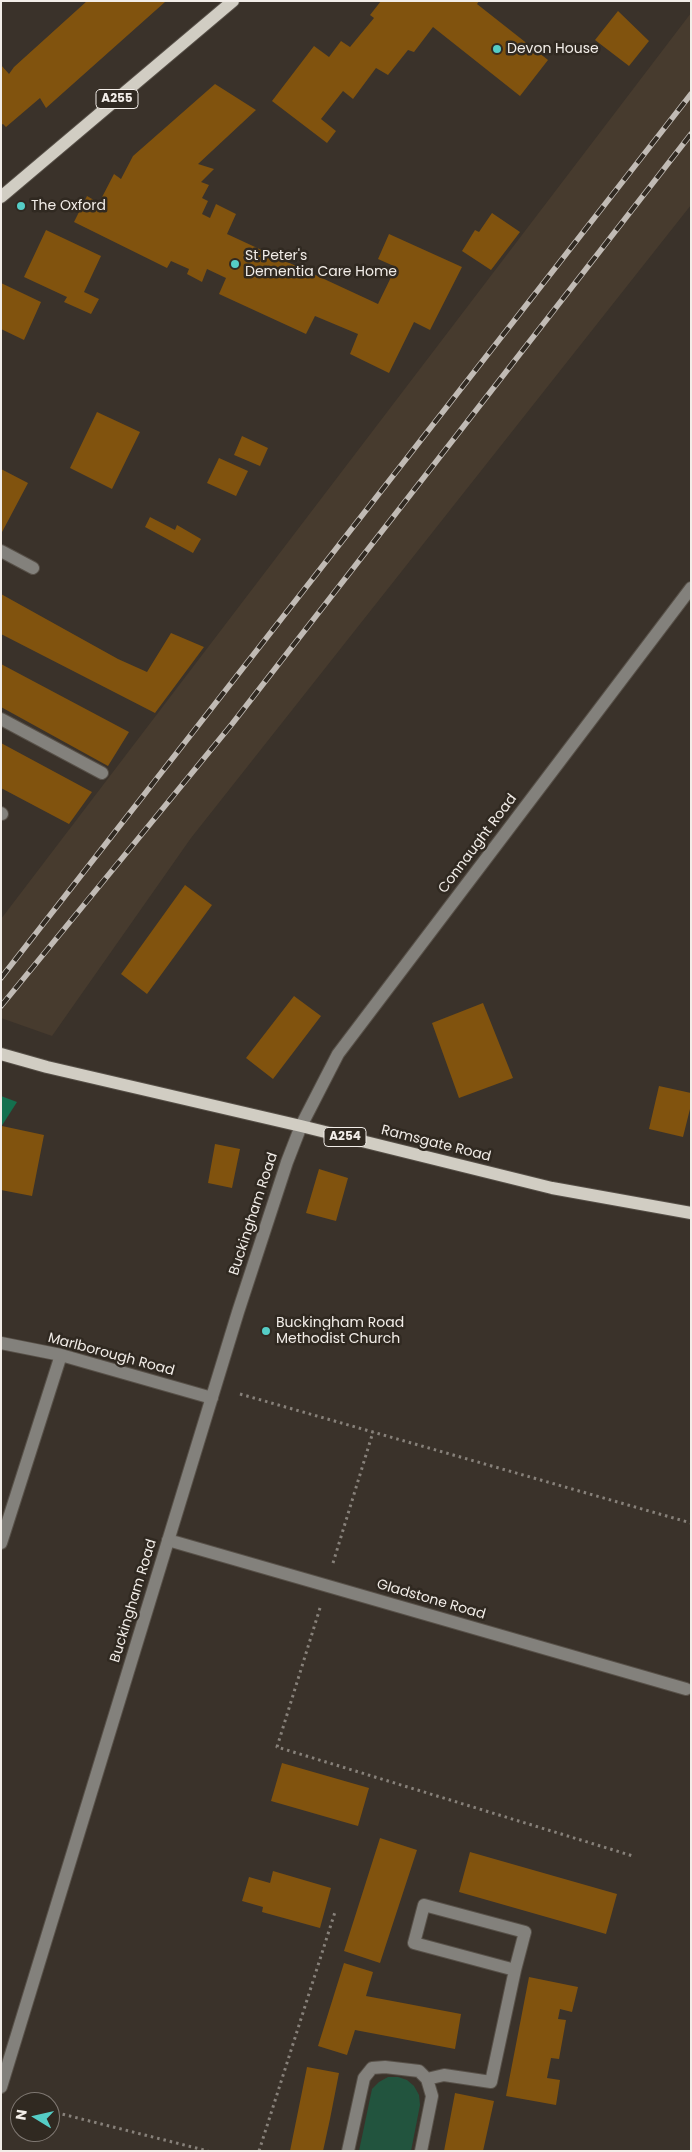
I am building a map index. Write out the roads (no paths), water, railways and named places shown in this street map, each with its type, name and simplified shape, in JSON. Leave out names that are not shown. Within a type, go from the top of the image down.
[{"type":"main road","name":"A255","points":[[1,197],[233,1]]},
{"type":"main road","name":"Ramsgate Road","points":[[1,1054],[47,1067],[301,1126],[552,1188],[691,1214]]},
{"type":"street","points":[[1,552],[33,568]]},
{"type":"street","name":"Connaught Road","points":[[301,1126],[338,1054],[691,588]]},
{"type":"street","points":[[1,719],[102,774]]},
{"type":"street","name":"Buckingham Road","points":[[1,2087],[214,1392],[287,1162],[301,1126]]},
{"type":"street","name":"Marlborough Road","points":[[1,1343],[61,1355],[214,1392]]},
{"type":"street","points":[[1,1543],[61,1355]]},
{"type":"street","name":"Gladstone Road","points":[[168,1540],[686,1689]]},
{"type":"street","points":[[427,2079],[444,2075],[491,2082],[525,1932],[424,1905],[414,1942],[515,1970]]},
{"type":"street","points":[[348,2151],[364,2078],[372,2068],[385,2067],[418,2071],[427,2079],[432,2096],[421,2151]]},
{"type":"railway","points":[[1,978],[691,94]]},
{"type":"railway","points":[[1,1006],[232,724],[691,134]]},
{"type":"place","name":"Devon House","points":[[497,49]]},
{"type":"place","name":"The Oxford","points":[[21,206]]},
{"type":"place","name":"St Peter's Dementia Care Home","points":[[235,264]]},
{"type":"place","name":"Buckingham Road Methodist Church","points":[[266,1331]]}]
